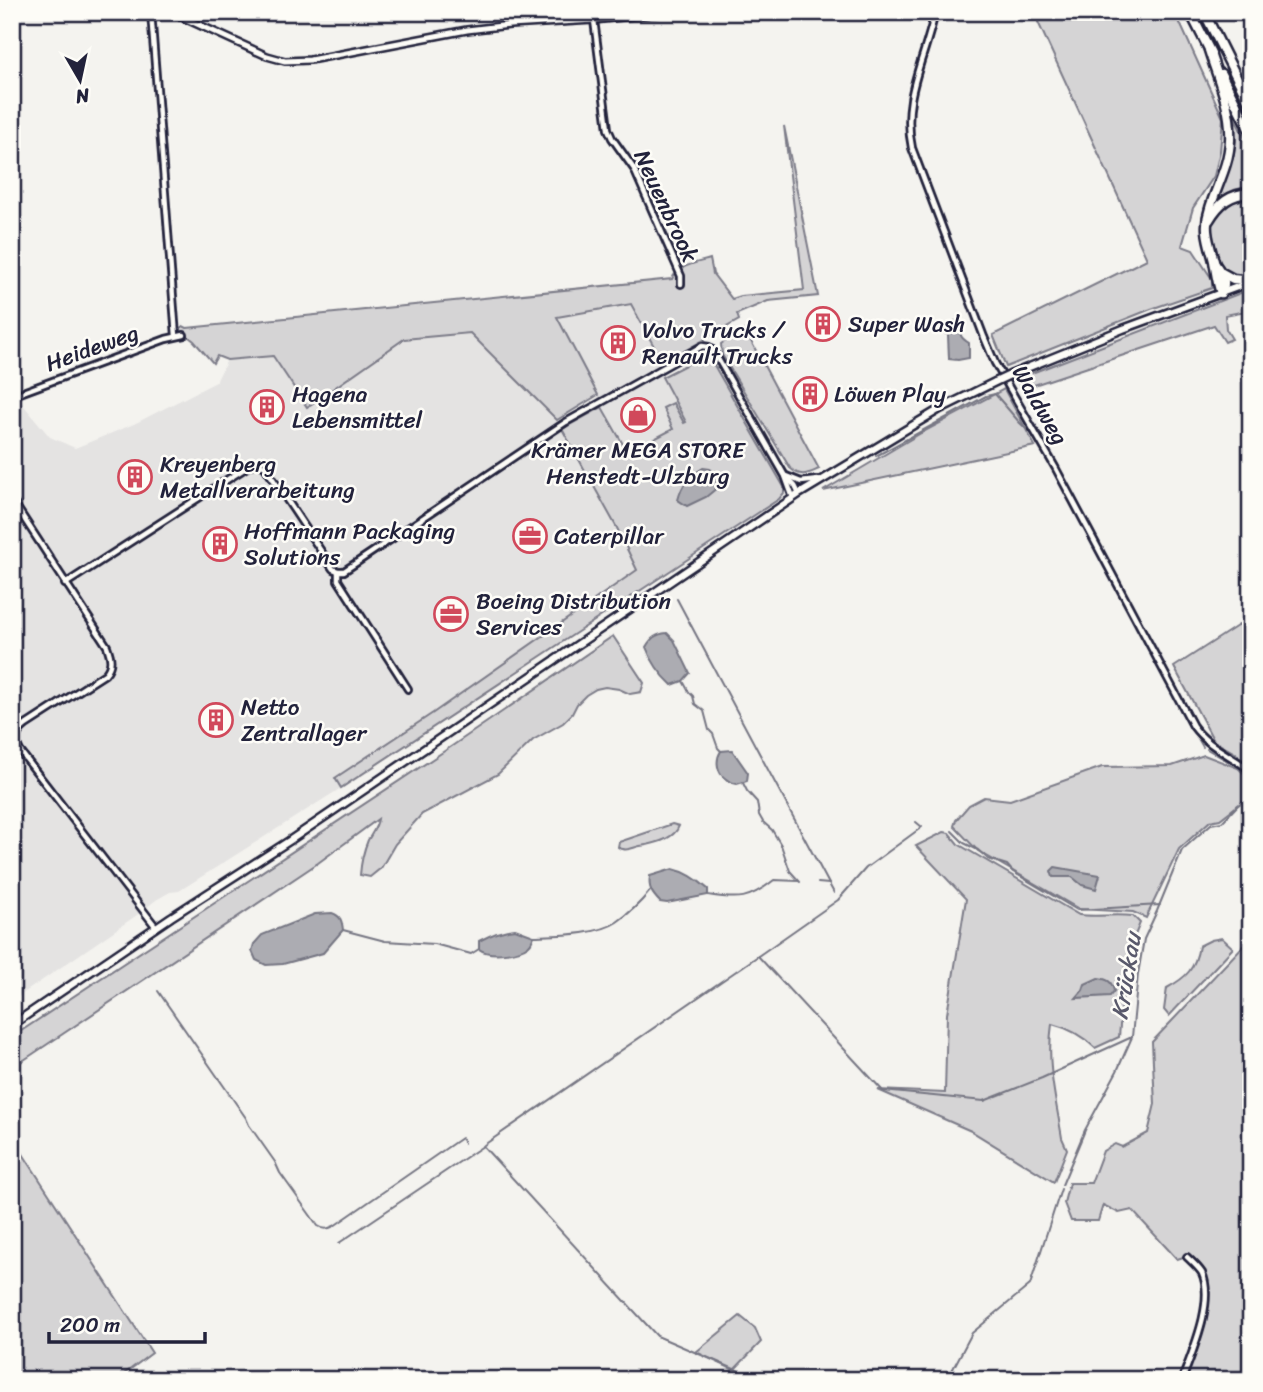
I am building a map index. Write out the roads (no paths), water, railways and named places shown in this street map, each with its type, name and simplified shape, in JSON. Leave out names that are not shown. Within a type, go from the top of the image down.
[{"type":"highway","points":[[1190,12],[1251,133]]},
{"type":"highway","points":[[1204,12],[1251,106]]},
{"type":"highway","points":[[1209,50],[1227,110],[1230,138],[1226,165],[1210,206],[1207,223],[1207,241],[1221,293]]},
{"type":"highway","points":[[1207,223],[1226,199],[1237,194],[1251,193]]},
{"type":"highway","points":[[1214,261],[1225,283],[1221,293]]},
{"type":"highway","points":[[1222,273],[1233,279],[1251,282]]},
{"type":"main road","points":[[12,1025],[821,480],[940,409],[1012,374],[1111,333],[1251,282]]},
{"type":"street","points":[[151,12],[176,336]]},
{"type":"street","points":[[171,12],[267,56],[292,61],[310,60],[467,30],[670,12]]},
{"type":"street","name":"Waldweg","points":[[935,12],[913,84],[908,131],[912,148],[984,337],[995,363],[1055,467],[1194,726],[1209,744],[1251,771]]},
{"type":"street","name":"Neuenbrook","points":[[594,20],[608,129],[634,169],[681,276],[681,284]]},
{"type":"street","name":"Heideweg","points":[[12,396],[184,335]]},
{"type":"street","points":[[338,572],[349,568],[566,422],[702,346],[709,347],[714,352],[796,496]]},
{"type":"street","points":[[65,584],[250,465],[259,463],[265,467],[333,569],[338,572]]},
{"type":"street","points":[[785,476],[802,482],[821,480]]},
{"type":"street","points":[[12,500],[107,646],[111,659],[105,674],[22,728],[17,733],[15,743],[156,928]]},
{"type":"street","points":[[338,572],[338,580],[408,689]]},
{"type":"street","points":[[1182,1380],[1197,1339],[1206,1295],[1203,1276],[1187,1257]]},
{"type":"waterway","points":[[876,456],[986,396],[995,394],[1034,436]]},
{"type":"waterway","points":[[1039,445],[1160,669]]},
{"type":"waterway","points":[[677,599],[829,884]]},
{"type":"waterway","points":[[683,681],[695,704],[704,711],[709,730],[721,751]]},
{"type":"waterway","points":[[1191,726],[1203,747]]},
{"type":"waterway","points":[[1207,749],[1251,777]]},
{"type":"waterway","points":[[743,783],[757,802],[763,822],[772,830],[781,845],[790,871],[800,882]]},
{"type":"waterway","name":"Krückau","points":[[1062,1185],[1085,1130],[1132,1037],[1144,939],[1182,850],[1211,824],[1222,822],[1238,805],[1251,797]]},
{"type":"waterway","points":[[916,822],[922,827],[866,868],[838,900],[758,956],[883,1091],[984,1101],[1132,1037]]},
{"type":"waterway","points":[[952,831],[964,843],[988,859],[1007,865],[1013,872],[1077,910],[1160,905]]},
{"type":"waterway","points":[[708,895],[743,897],[774,880],[799,881]]},
{"type":"waterway","points":[[818,883],[829,884],[834,893]]},
{"type":"waterway","points":[[534,936],[599,930],[617,922],[650,891]]},
{"type":"waterway","points":[[343,930],[385,941],[434,944],[471,954],[479,949]]},
{"type":"waterway","points":[[484,1145],[758,956]]},
{"type":"waterway","points":[[158,991],[246,1118],[280,1173],[320,1227],[326,1229],[334,1226],[461,1138],[464,1143]]},
{"type":"waterway","points":[[339,1243],[483,1146],[657,1336],[760,1380]]},
{"type":"waterway","name":"Krückau","points":[[947,1380],[972,1333],[1030,1285],[1061,1189]]},
{"type":"place","name":"Super Wash","points":[[823,324]]},
{"type":"place","name":"Volvo Trucks / Renault Trucks","points":[[618,343]]},
{"type":"place","name":"Löwen Play","points":[[810,394]]},
{"type":"place","name":"Hagena Lebensmittel","points":[[267,407]]},
{"type":"place","name":"Krämer MEGA STORE Henstedt-Ulzburg","points":[[638,415]]},
{"type":"place","name":"Kreyenberg Metallverarbeitung","points":[[135,477]]},
{"type":"place","name":"Caterpillar","points":[[530,536]]},
{"type":"place","name":"Hoffmann Packaging Solutions","points":[[220,544]]},
{"type":"place","name":"Boeing Distribution Services","points":[[451,614]]},
{"type":"place","name":"Netto Zentrallager","points":[[216,720]]}]
